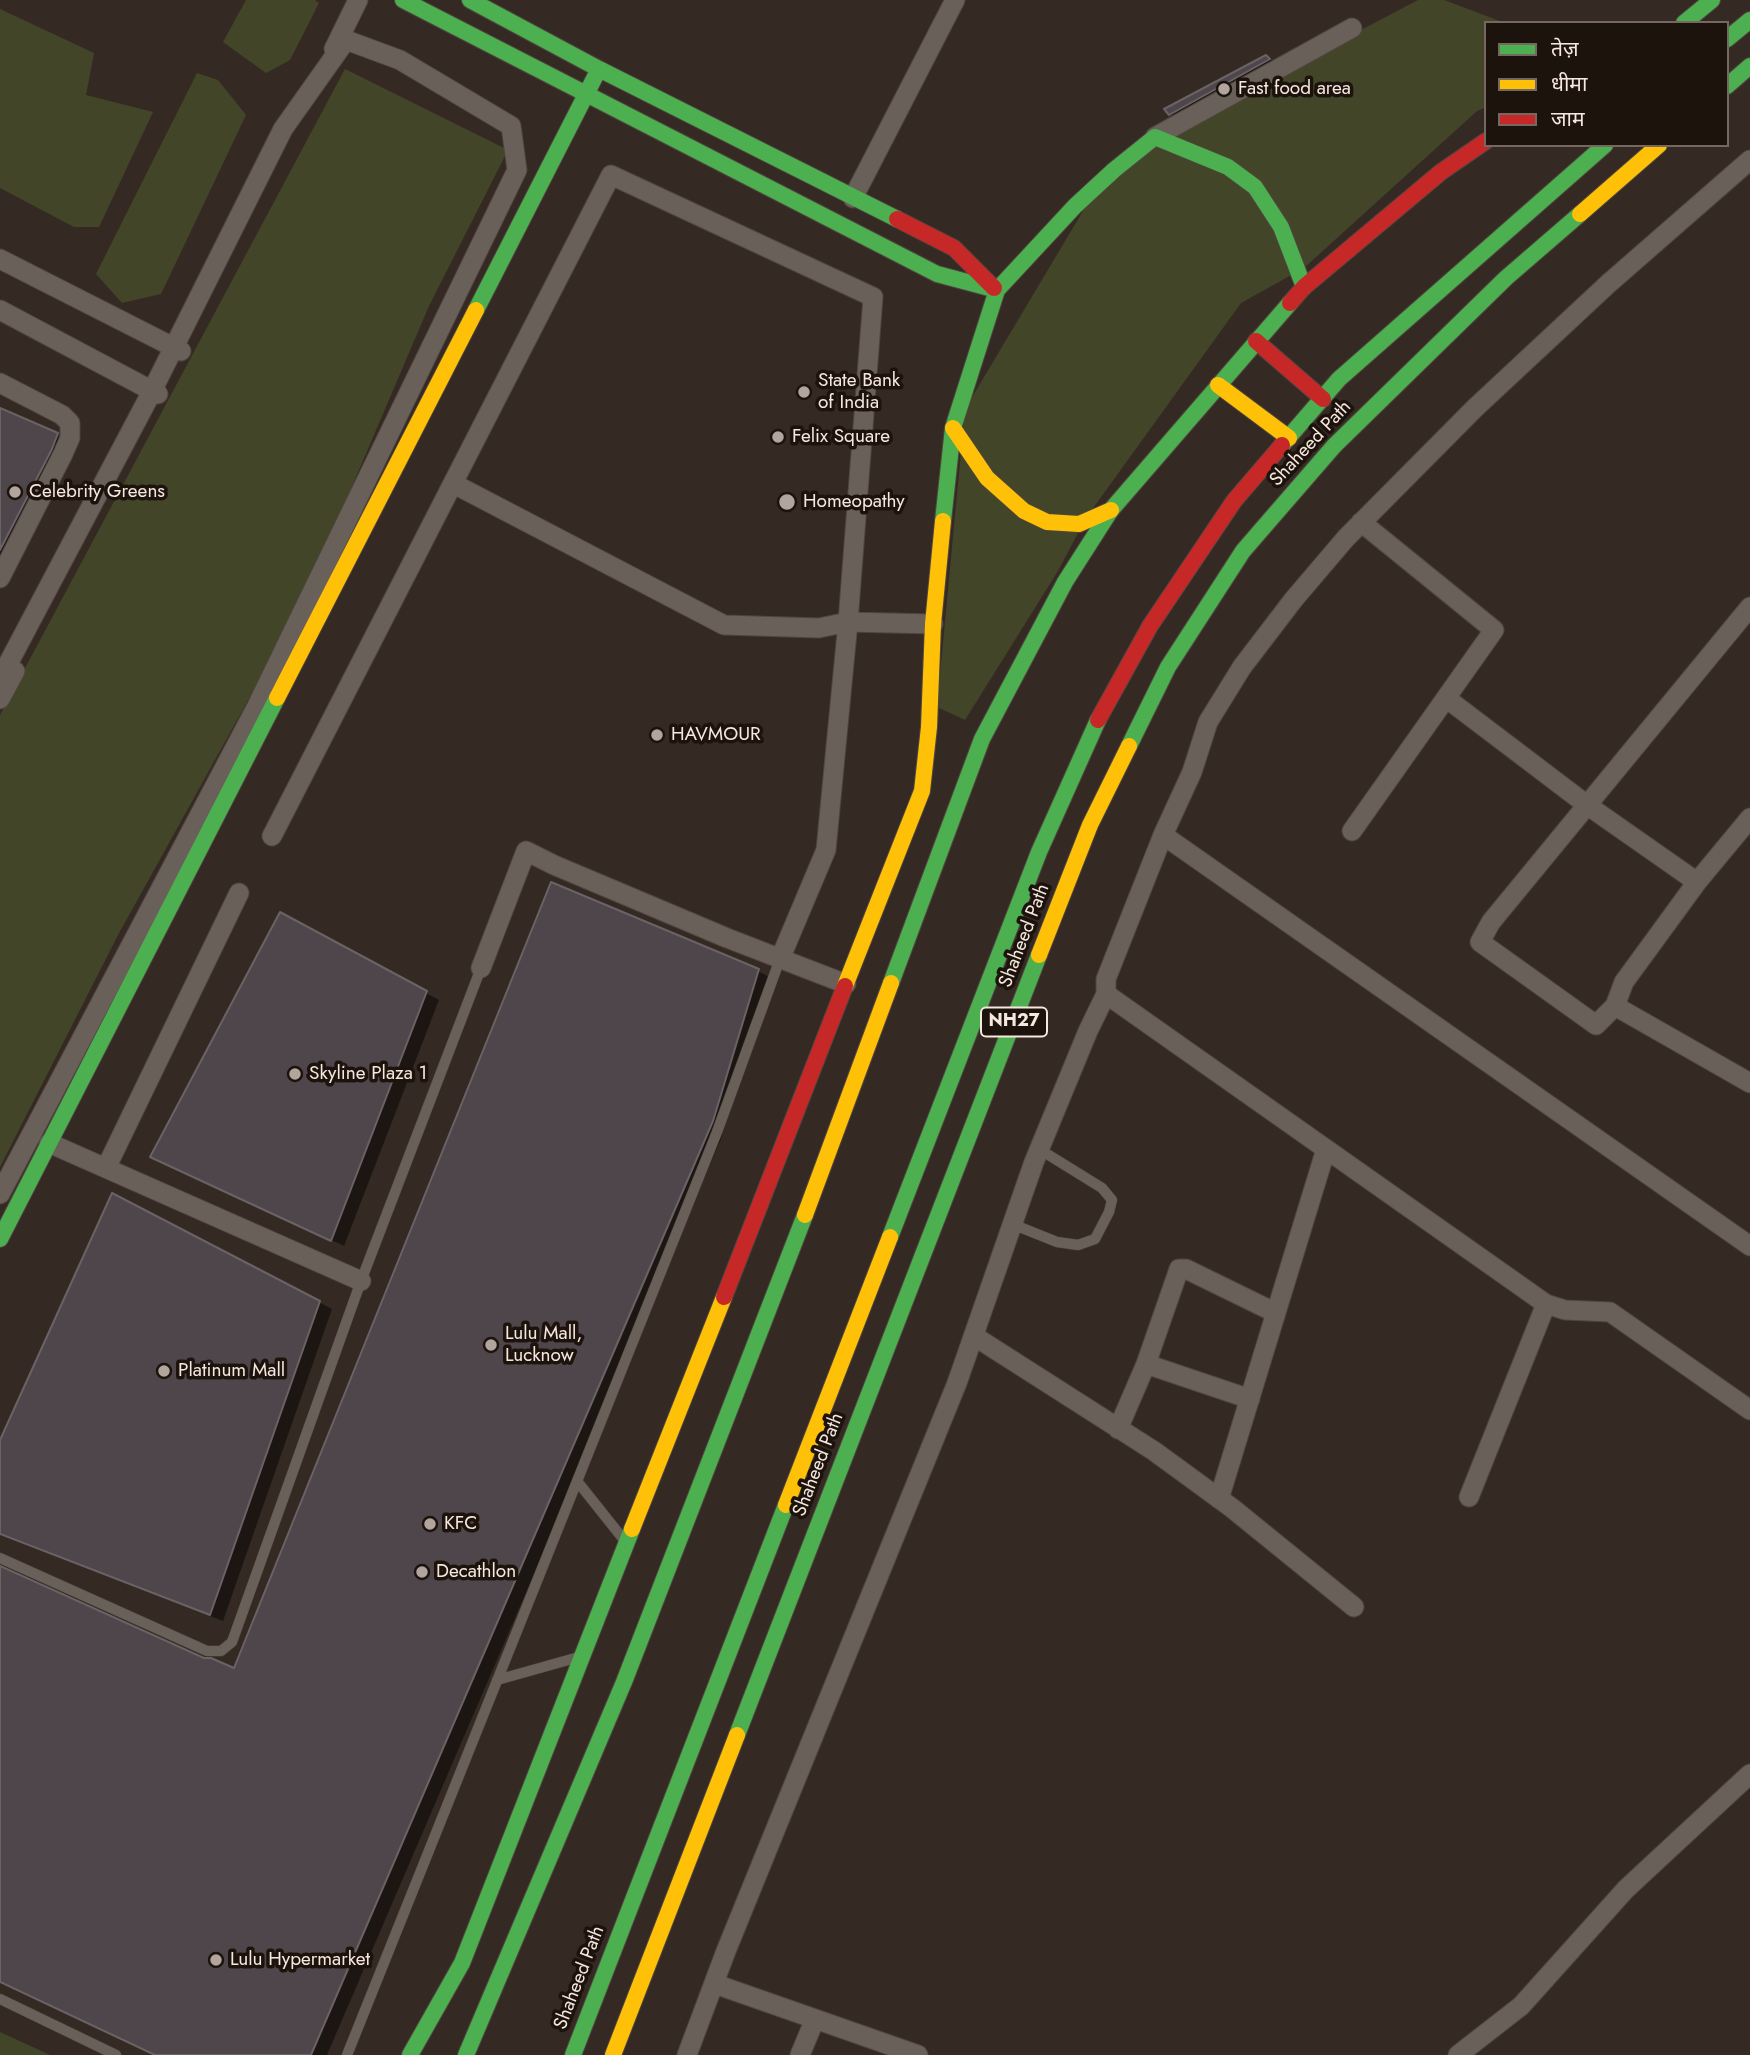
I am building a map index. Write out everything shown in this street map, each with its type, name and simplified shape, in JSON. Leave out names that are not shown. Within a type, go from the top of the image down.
[{"type":"main road","points":[[403,0],[937,274],[996,290]]},
{"type":"main road","points":[[470,0],[599,69],[954,248],[996,290]]},
{"type":"main road","points":[[1686,21],[1712,0]]},
{"type":"main road","points":[[1729,37],[1750,20]]},
{"type":"main road","points":[[1729,84],[1750,66]]},
{"type":"main road","points":[[0,1239],[599,69]]},
{"type":"main road","points":[[410,2055],[461,1963],[922,791],[929,727],[933,624],[953,428],[996,290],[1074,206],[1155,137],[1228,167],[1255,187],[1281,228],[1304,287]]},
{"type":"main road","points":[[466,2055],[629,1669],[790,1254],[982,739],[1065,582],[1111,510],[1304,287],[1441,172],[1484,142]]},
{"type":"main road","name":"Shaheed Path","points":[[573,2055],[1039,852],[1087,742],[1150,626],[1234,501],[1339,379],[1603,147]]},
{"type":"main road","name":"Shaheed Path","points":[[613,2055],[1090,825],[1167,667],[1243,551],[1334,446],[1506,278],[1657,147]]},
{"type":"main road","points":[[1256,341],[1323,398]]},
{"type":"main road","points":[[1219,385],[1289,438]]},
{"type":"main road","points":[[953,428],[987,478],[1024,511],[1047,522],[1079,524],[1111,510]]},
{"type":"street","points":[[0,699],[181,351],[358,0]]},
{"type":"street","points":[[853,198],[955,0]]},
{"type":"street","points":[[1155,137],[1352,28]]},
{"type":"street","points":[[0,679],[148,400],[283,129],[346,40],[400,60],[511,126],[517,170],[256,708],[0,1194]]},
{"type":"street","points":[[687,2055],[726,1951],[957,1383],[1039,1149],[1106,994],[1106,978],[1163,835],[1192,772],[1208,722],[1242,667],[1294,599],[1362,522],[1475,408],[1608,284],[1750,160]]},
{"type":"street","points":[[272,836],[611,175],[873,297],[848,622],[826,850],[780,958]]},
{"type":"street","points":[[0,259],[181,351]]},
{"type":"street","points":[[0,310],[158,394]]},
{"type":"street","points":[[0,383],[62,415],[70,423],[70,438],[63,454],[0,579]]},
{"type":"street","points":[[454,484],[724,625],[819,628],[848,622],[933,624]]},
{"type":"street","points":[[1352,831],[1494,630],[1362,522]]},
{"type":"street","points":[[1750,607],[1491,922],[1480,942],[1596,1025],[1615,1006],[1624,982],[1750,818]]},
{"type":"street","points":[[1446,698],[1587,805],[1698,883]]},
{"type":"street","points":[[1163,835],[1750,1246]]},
{"type":"street","points":[[481,968],[526,851],[665,912],[846,984]]},
{"type":"street","points":[[106,1168],[239,892]]},
{"type":"street","points":[[1106,994],[1546,1304],[1565,1310],[1610,1312],[1750,1410]]},
{"type":"street","points":[[1615,1006],[1750,1083]]},
{"type":"street","points":[[49,1143],[361,1281]]},
{"type":"street","points":[[1219,1499],[1326,1149]]},
{"type":"street","points":[[1118,1429],[1146,1364],[1179,1269],[1186,1269],[1276,1313]]},
{"type":"street","points":[[1469,1497],[1546,1304]]},
{"type":"street","points":[[974,1336],[1154,1451],[1354,1606]]},
{"type":"street","points":[[1146,1364],[1250,1399]]},
{"type":"street","points":[[1458,2055],[1521,2006],[1626,1889],[1750,1774]]},
{"type":"street","points":[[715,1984],[918,2055]]},
{"type":"street","points":[[800,2055],[815,2019]]},
{"type":"lane","points":[[347,2055],[717,1132],[780,958]]},
{"type":"lane","points":[[0,1558],[206,1651],[222,1651],[232,1642],[361,1281],[481,968]]},
{"type":"lane","points":[[1012,1224],[1057,1242],[1078,1245],[1095,1239],[1109,1212],[1112,1200],[1102,1188],[1039,1149]]},
{"type":"lane","points":[[577,1481],[626,1543]]},
{"type":"lane","points":[[497,1680],[582,1656]]},
{"type":"lane","points":[[0,1999],[116,2055]]},
{"type":"green space","points":[[246,0],[315,0],[319,3],[290,60],[266,73],[223,42]]},
{"type":"green space","points":[[1418,0],[1444,0],[1500,21],[1484,21],[1484,108],[1477,111],[1304,268],[1241,303],[1086,518],[1058,571],[965,720],[937,707],[965,409],[1105,174],[1223,103]]},
{"type":"green space","points":[[0,9],[94,53],[86,95],[153,112],[99,227],[74,227],[0,188]]},
{"type":"green space","points":[[345,69],[508,150],[429,306],[303,601],[118,935],[0,1167],[0,715]]},
{"type":"green space","points":[[197,73],[218,80],[246,115],[161,294],[122,303],[96,274]]},
{"type":"green space","points":[[0,2032],[50,2055],[0,2055]]},
{"type":"building","points":[[1266,55],[1270,59],[1169,115],[1164,109]]},
{"type":"building","name":"Celebrity Greens","points":[[0,408],[58,433],[0,550]]},
{"type":"building","name":"Lulu Mall, Lucknow","points":[[551,882],[759,969],[713,1121],[311,2055],[155,2055],[0,1982],[0,1566],[204,1658],[211,1658],[234,1668]]},
{"type":"building","name":"Skyline Plaza 1","points":[[280,912],[427,991],[331,1241],[150,1157]]},
{"type":"building","name":"Platinum Mall","points":[[112,1193],[320,1301],[210,1615],[0,1534],[0,1440]]},
{"type":"traffic: fast","points":[[403,0],[937,274],[997,290]]},
{"type":"traffic: fast","points":[[470,0],[599,69],[897,219]]},
{"type":"traffic: fast","points":[[1686,21],[1712,0]]},
{"type":"traffic: fast","points":[[1729,37],[1750,20]]},
{"type":"traffic: fast","points":[[1729,84],[1750,66]]},
{"type":"traffic: fast","points":[[476,310],[599,69]]},
{"type":"traffic: fast","points":[[943,521],[953,428],[997,290],[1075,206],[1155,137],[1228,167],[1255,187],[1281,227],[1304,287]]},
{"type":"traffic: fast","points":[[1282,445],[1339,379],[1603,147]]},
{"type":"traffic: fast","points":[[1129,746],[1168,667],[1243,551],[1334,446],[1506,278],[1580,214]]},
{"type":"traffic: fast","points":[[891,983],[982,739],[1065,582],[1111,510],[1290,303]]},
{"type":"traffic: fast","points":[[0,1239],[277,698]]},
{"type":"traffic: fast","points":[[890,1237],[1039,852],[1098,720]]},
{"type":"traffic: fast","points":[[737,1735],[1039,955]]},
{"type":"traffic: fast","points":[[466,2055],[624,1682],[805,1215]]},
{"type":"traffic: fast","points":[[573,2055],[786,1505]]},
{"type":"traffic: fast","points":[[410,2055],[462,1963],[632,1529]]},
{"type":"traffic: slow","points":[[1580,214],[1657,147]]},
{"type":"traffic: slow","points":[[277,698],[476,310]]},
{"type":"traffic: slow","points":[[1218,385],[1289,438]]},
{"type":"traffic: slow","points":[[953,428],[987,478],[1024,511],[1047,522],[1079,524],[1111,510]]},
{"type":"traffic: slow","points":[[845,986],[922,791],[943,521]]},
{"type":"traffic: slow","points":[[1039,955],[1090,825],[1129,746]]},
{"type":"traffic: slow","points":[[805,1215],[891,983]]},
{"type":"traffic: slow","points":[[786,1505],[890,1237]]},
{"type":"traffic: slow","points":[[632,1529],[724,1297]]},
{"type":"traffic: slow","points":[[613,2055],[737,1735]]},
{"type":"traffic: jam","points":[[1290,303],[1304,287],[1441,172],[1484,142]]},
{"type":"traffic: jam","points":[[897,219],[954,248],[994,288]]},
{"type":"traffic: jam","points":[[1256,341],[1323,399]]},
{"type":"traffic: jam","points":[[1098,720],[1150,626],[1234,501],[1282,445]]},
{"type":"traffic: jam","points":[[724,1297],[845,986]]},
{"type":"place","name":"Fast food area","points":[[1224,89]]},
{"type":"place","name":"State Bank of India","points":[[804,392]]},
{"type":"place","name":"Felix Square","points":[[778,437]]},
{"type":"place","name":"Celebrity Greens","points":[[15,492]]},
{"type":"place","name":"Homeopathy","points":[[787,502]]},
{"type":"place","name":"HAVMOUR","points":[[657,735]]},
{"type":"place","name":"Skyline Plaza 1","points":[[295,1074]]},
{"type":"place","name":"Lulu Mall, Lucknow","points":[[491,1345]]},
{"type":"place","name":"Platinum Mall","points":[[164,1371]]},
{"type":"place","name":"KFC","points":[[430,1524]]},
{"type":"place","name":"Decathlon","points":[[422,1572]]},
{"type":"place","name":"Lulu Hypermarket","points":[[216,1960]]}]
